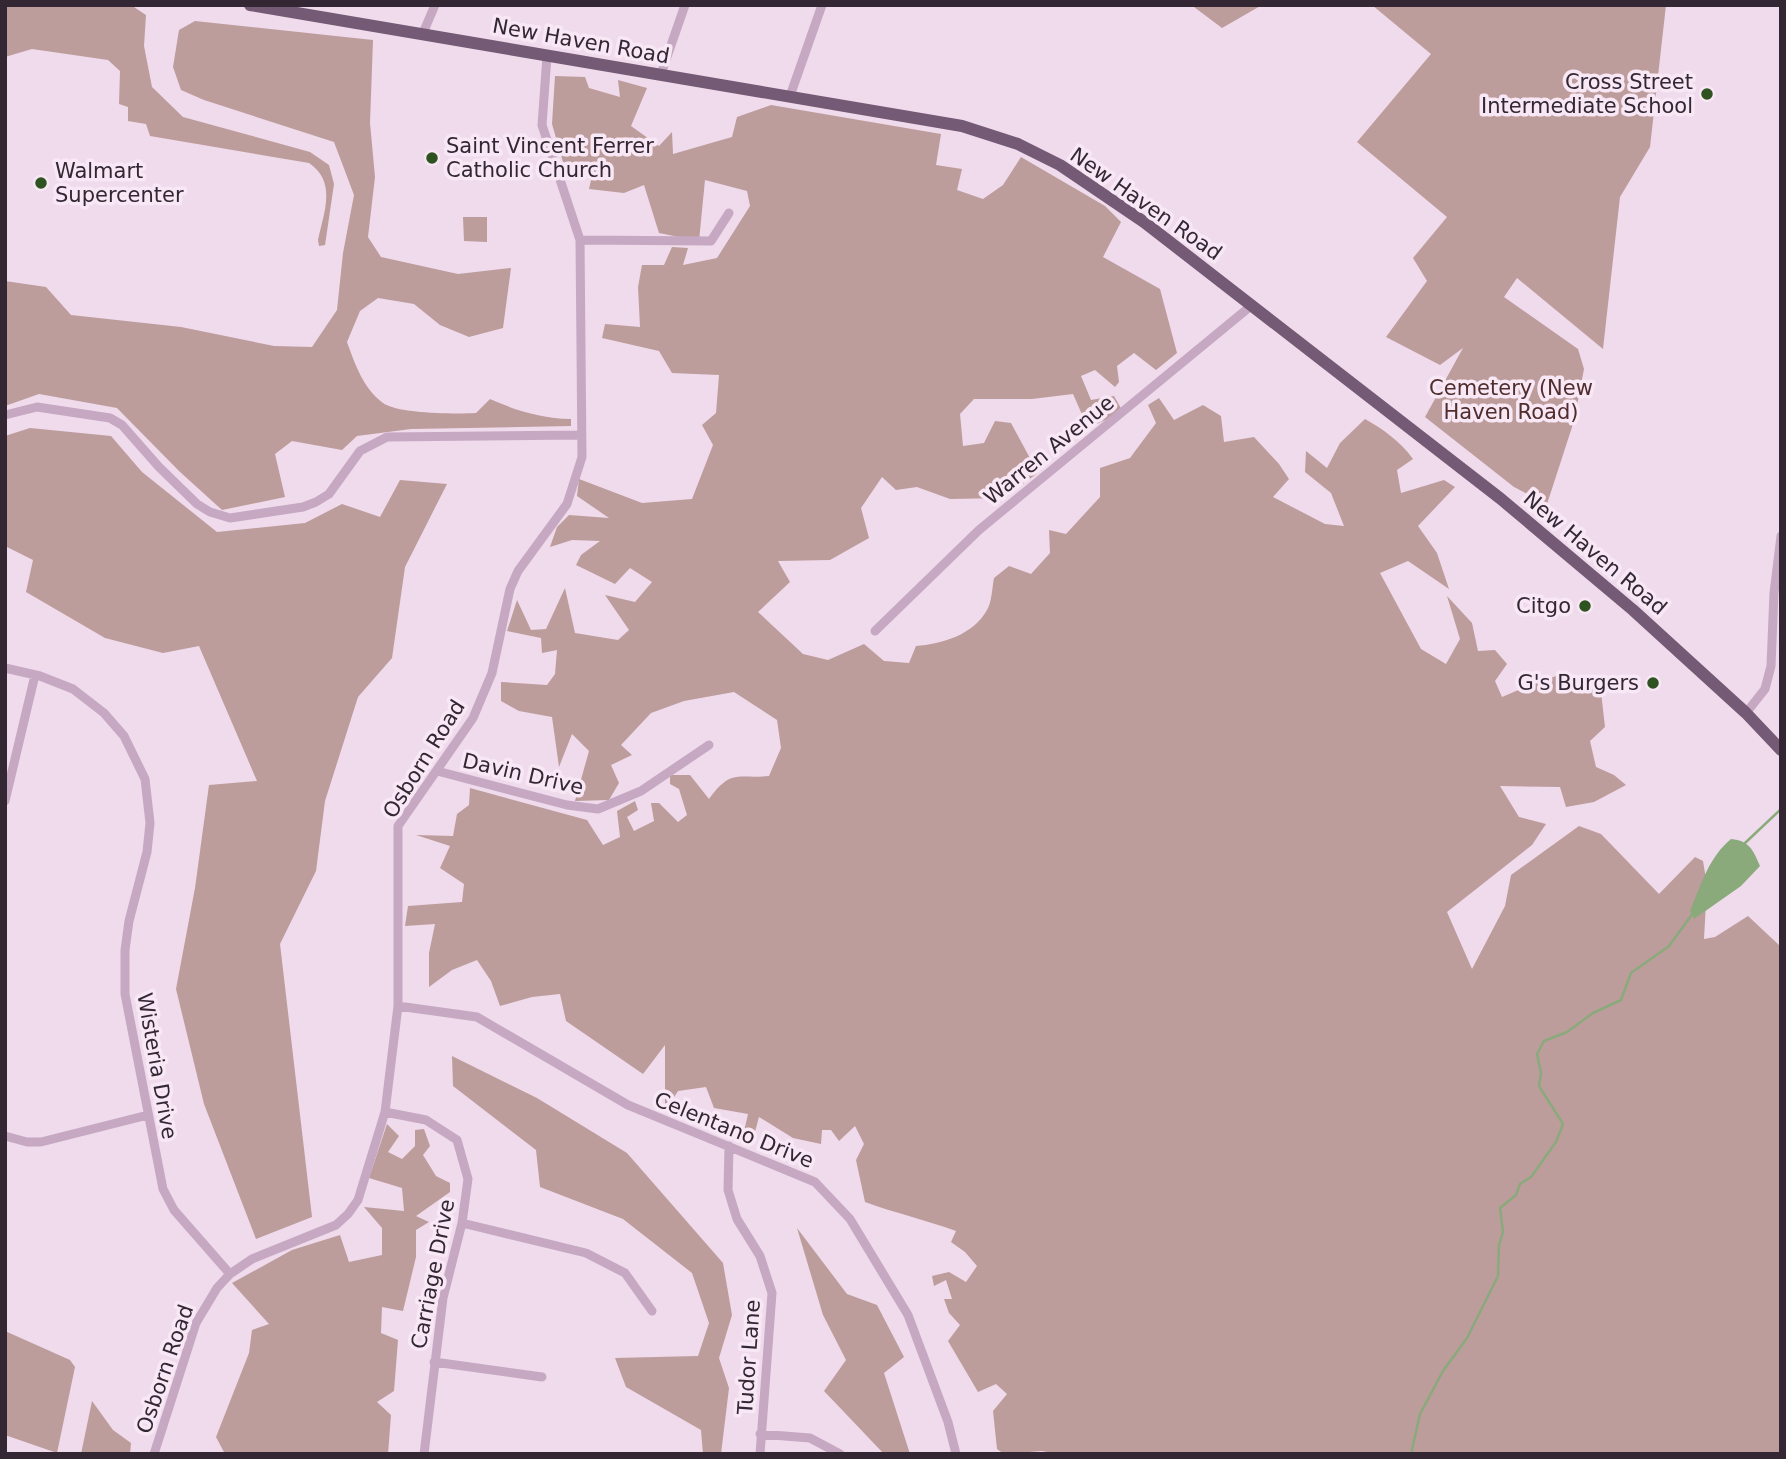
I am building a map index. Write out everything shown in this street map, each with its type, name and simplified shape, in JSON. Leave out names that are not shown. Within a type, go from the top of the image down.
[{"type":"main road","name":"New Haven Road","points":[[250,5],[962,126],[1018,144],[1060,165],[1104,192],[1508,505],[1633,610],[1746,713],[1781,750]]},
{"type":"street","points":[[424,33],[435,5]]},
{"type":"street","points":[[661,74],[685,5]]},
{"type":"street","points":[[790,96],[822,5]]},
{"type":"street","name":"Osborn Road","points":[[153,1454],[196,1323],[205,1304],[230,1274],[252,1259],[335,1225],[348,1214],[358,1200],[385,1112],[398,1006],[398,826],[473,718],[492,673],[510,589],[518,571],[568,504],[582,457],[580,240],[542,125],[547,56]]},
{"type":"street","points":[[580,240],[711,242],[729,213]]},
{"type":"street","name":"Warren Avenue","points":[[875,631],[979,530],[1252,305]]},
{"type":"street","points":[[5,415],[37,407],[110,418],[122,425],[197,504],[210,512],[230,518],[303,507],[316,502],[329,494],[360,451],[387,437],[582,435]]},
{"type":"street","points":[[1746,713],[1765,689],[1772,666],[1774,593],[1781,536]]},
{"type":"street","name":"Wisteria Drive","points":[[5,668],[35,675],[73,690],[104,713],[124,736],[145,779],[149,800],[149,833],[147,852],[129,921],[125,950],[125,994],[163,1189],[174,1210],[230,1274]]},
{"type":"street","points":[[5,801],[35,675]]},
{"type":"street","name":"Davin Drive","points":[[437,771],[567,805],[598,809],[641,792],[709,745]]},
{"type":"street","name":"Celentano Drive","points":[[398,1006],[477,1017],[628,1105],[815,1182],[850,1219],[908,1315],[948,1422],[956,1454]]},
{"type":"street","name":"Carriage Drive","points":[[385,1112],[426,1120],[457,1140],[468,1179],[462,1223],[443,1298],[425,1454]]},
{"type":"street","points":[[5,1136],[27,1142],[41,1142],[149,1115]]},
{"type":"street","name":"Tudor Lane","points":[[729,1146],[728,1190],[737,1219],[760,1256],[772,1293],[760,1454]]},
{"type":"street","points":[[462,1223],[586,1253],[625,1273],[652,1311]]},
{"type":"street","points":[[434,1362],[542,1377]]},
{"type":"street","points":[[760,1434],[810,1438],[839,1454]]},
{"type":"green space","points":[[131,5],[146,15],[144,46],[152,87],[183,117],[310,152],[329,165],[334,184],[325,245],[319,246],[318,240],[326,188],[318,171],[309,163],[150,136],[146,124],[128,121],[128,107],[119,104],[120,71],[108,60],[32,49],[5,57],[5,7]]},
{"type":"green space","points":[[1262,5],[1222,28],[1194,7]]},
{"type":"green space","name":"Cemetery (New Haven Road)","points":[[1372,5],[1666,5],[1650,147],[1620,197],[1603,349],[1517,278],[1504,297],[1578,349],[1584,369],[1574,421],[1547,504],[1514,487],[1425,417],[1463,348],[1440,365],[1386,337],[1427,281],[1413,258],[1447,217],[1357,142],[1431,54]]},
{"type":"green space","points":[[195,21],[373,40],[370,123],[375,177],[368,237],[381,257],[458,274],[511,268],[503,328],[469,337],[440,325],[414,304],[378,298],[360,311],[347,342],[360,375],[376,397],[390,407],[442,413],[476,413],[490,399],[529,413],[571,419],[571,426],[411,429],[357,436],[342,450],[292,441],[275,454],[285,497],[222,510],[117,408],[39,394],[5,406],[5,281],[46,287],[71,315],[181,327],[274,346],[312,347],[337,310],[343,253],[354,195],[334,142],[181,90],[173,67],[179,30]]},
{"type":"green space","points":[[555,76],[585,77],[589,88],[620,97],[618,80],[647,88],[631,126],[659,146],[672,132],[673,154],[732,137],[737,117],[771,105],[941,134],[936,165],[962,169],[957,190],[983,199],[1003,185],[1021,157],[1105,206],[1121,222],[1103,257],[1160,289],[1177,353],[1156,370],[1134,353],[1117,366],[1119,382],[1115,387],[1095,370],[1081,376],[1091,400],[1114,396],[1123,412],[1088,428],[1073,394],[1032,399],[974,399],[960,414],[963,446],[984,443],[995,421],[1011,423],[1038,473],[1003,498],[950,499],[917,487],[896,490],[882,477],[861,508],[869,538],[830,560],[778,561],[790,582],[758,612],[803,654],[828,660],[864,644],[884,661],[909,663],[916,646],[956,637],[974,626],[989,607],[994,578],[1009,566],[1031,574],[1050,553],[1049,530],[1066,534],[1100,497],[1100,468],[1130,458],[1156,423],[1148,405],[1159,398],[1174,420],[1203,405],[1221,416],[1224,442],[1254,437],[1289,479],[1273,497],[1325,524],[1344,526],[1331,493],[1305,472],[1306,451],[1327,468],[1340,443],[1365,419],[1391,436],[1413,459],[1397,470],[1401,493],[1444,480],[1455,487],[1418,526],[1437,553],[1449,589],[1408,561],[1380,573],[1421,649],[1446,664],[1460,639],[1447,596],[1472,623],[1478,651],[1495,650],[1507,664],[1495,681],[1502,697],[1559,675],[1601,692],[1605,727],[1590,741],[1596,767],[1614,775],[1626,785],[1594,802],[1566,807],[1560,787],[1500,786],[1519,817],[1546,824],[1532,845],[1447,912],[1472,969],[1505,906],[1511,875],[1579,826],[1601,834],[1659,894],[1695,857],[1703,861],[1707,885],[1704,939],[1715,937],[1748,916],[1781,947],[1781,1454],[1058,1454],[1042,1451],[1004,1454],[997,1449],[993,1411],[1007,1394],[996,1384],[978,1392],[948,1341],[960,1325],[949,1313],[944,1299],[952,1299],[946,1280],[934,1286],[932,1276],[949,1272],[966,1282],[977,1266],[965,1252],[951,1242],[956,1231],[865,1202],[856,1160],[864,1144],[855,1126],[839,1141],[831,1130],[822,1130],[821,1144],[793,1138],[759,1117],[752,1143],[742,1140],[748,1114],[714,1108],[706,1087],[678,1091],[665,1111],[665,1045],[643,1074],[566,1021],[560,994],[532,997],[500,1006],[491,981],[477,960],[452,970],[429,987],[429,953],[435,924],[405,926],[408,906],[462,902],[464,884],[440,868],[450,846],[416,835],[453,836],[457,814],[469,805],[470,788],[587,820],[603,845],[620,837],[617,811],[635,801],[638,810],[627,817],[634,831],[654,821],[651,803],[659,803],[678,822],[687,815],[679,789],[670,784],[670,775],[690,775],[709,799],[729,779],[769,776],[781,748],[777,720],[734,692],[684,701],[651,713],[621,745],[632,755],[611,765],[619,783],[609,800],[575,801],[589,751],[572,734],[559,767],[552,717],[519,711],[501,701],[501,682],[547,685],[555,674],[557,650],[542,653],[541,638],[507,631],[517,600],[531,630],[546,629],[565,588],[575,633],[618,640],[629,630],[605,595],[635,602],[652,582],[630,568],[615,584],[576,565],[581,555],[600,541],[572,540],[550,547],[557,527],[569,515],[609,518],[577,496],[579,479],[642,503],[692,499],[713,445],[702,425],[716,413],[719,375],[672,373],[659,351],[602,338],[605,324],[640,327],[638,287],[642,265],[664,265],[672,247],[688,248],[683,265],[717,258],[750,206],[747,191],[705,180],[699,241],[659,233],[644,185],[624,193],[589,189],[594,167],[563,162],[552,124]]},
{"type":"green space","points":[[463,217],[487,217],[487,242],[464,241]]},
{"type":"green space","points":[[30,428],[111,436],[142,472],[217,532],[305,523],[342,504],[380,517],[400,480],[447,484],[405,567],[392,658],[358,697],[325,801],[316,871],[280,944],[312,1217],[256,1239],[204,1104],[176,989],[195,888],[209,785],[257,781],[199,646],[163,653],[105,638],[26,592],[33,560],[5,546],[5,436]]},
{"type":"green space","points":[[452,1056],[537,1098],[627,1153],[723,1263],[732,1315],[719,1358],[729,1388],[721,1454],[703,1454],[701,1430],[626,1387],[615,1358],[698,1356],[709,1323],[692,1273],[623,1219],[540,1187],[536,1150],[453,1086]]},
{"type":"green space","points":[[387,1124],[399,1136],[388,1152],[402,1159],[415,1146],[415,1130],[424,1129],[430,1146],[423,1155],[436,1176],[450,1183],[450,1192],[416,1216],[429,1222],[416,1230],[416,1257],[403,1311],[382,1307],[381,1333],[398,1340],[394,1391],[377,1402],[391,1415],[388,1454],[225,1454],[216,1437],[249,1353],[252,1330],[269,1324],[232,1283],[292,1250],[340,1235],[349,1262],[382,1255],[382,1228],[364,1207],[404,1211],[402,1188],[369,1178]]},
{"type":"green space","points":[[797,1228],[847,1294],[877,1305],[904,1357],[884,1373],[910,1454],[884,1454],[824,1391],[846,1360],[823,1315]]},
{"type":"green space","points":[[5,1331],[70,1360],[75,1367],[57,1453],[5,1435]]},
{"type":"green space","points":[[92,1401],[113,1430],[131,1443],[130,1454],[81,1454]]},
{"type":"shaded area","points":[[1731,839],[1750,847],[1760,866],[1741,886],[1694,919],[1690,911],[1706,872],[1723,846]]},
{"type":"waterway","points":[[1745,843],[1781,809]]},
{"type":"waterway","points":[[1411,1454],[1420,1414],[1443,1371],[1467,1338],[1498,1276],[1499,1245],[1503,1232],[1500,1208],[1516,1195],[1520,1184],[1531,1177],[1556,1142],[1563,1124],[1539,1086],[1541,1073],[1537,1054],[1544,1041],[1567,1032],[1593,1013],[1621,1000],[1631,973],[1669,946],[1693,913]]},
{"type":"place","name":"Cross Street Intermediate School","points":[[1707,94]]},
{"type":"place","name":"Saint Vincent Ferrer Catholic Church","points":[[432,158]]},
{"type":"place","name":"Walmart Supercenter","points":[[41,183]]},
{"type":"place","name":"Citgo","points":[[1585,606]]},
{"type":"place","name":"G's Burgers","points":[[1653,683]]}]
